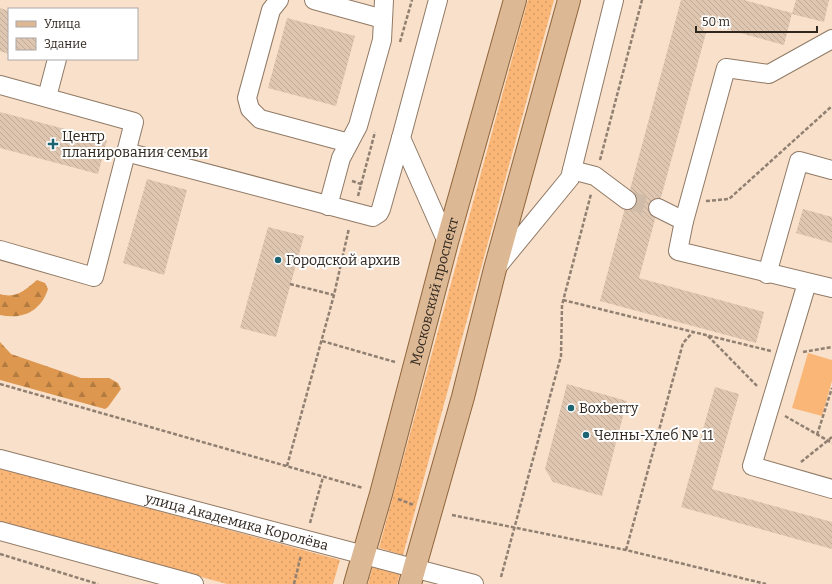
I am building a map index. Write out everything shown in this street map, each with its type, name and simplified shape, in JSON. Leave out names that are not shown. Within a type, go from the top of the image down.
[{"type":"main road","name":"Московский проспект","points":[[355,584],[381,494],[446,242],[515,0]]},
{"type":"main road","points":[[412,576],[463,397],[495,269],[569,0]]},
{"type":"street","points":[[279,0],[271,10],[247,98],[250,109],[260,119],[349,143]]},
{"type":"street","points":[[314,0],[384,19]]},
{"type":"street","points":[[328,206],[341,158],[358,126],[382,40],[384,0]]},
{"type":"street","points":[[126,152],[224,184],[373,217],[379,213],[438,0]]},
{"type":"street","points":[[495,269],[570,178],[614,0]]},
{"type":"street","points":[[832,39],[769,74],[726,68],[684,221],[678,252],[832,288]]},
{"type":"street","points":[[47,98],[57,60]]},
{"type":"street","points":[[0,85],[134,122],[94,277],[0,250]]},
{"type":"street","points":[[400,138],[446,242]]},
{"type":"street","points":[[767,274],[799,161],[832,170]]},
{"type":"street","points":[[572,170],[595,176],[627,200]]},
{"type":"street","points":[[658,208],[684,221]]},
{"type":"street","points":[[807,283],[752,466],[832,489]]},
{"type":"street","name":"улица Академика Королёва","points":[[0,459],[363,555],[412,576],[474,584]]},
{"type":"street","points":[[0,531],[194,584]]},
{"type":"path","points":[[399,46],[412,0]]},
{"type":"path","points":[[501,577],[561,356],[563,300],[642,0]]},
{"type":"path","points":[[689,203],[729,199],[832,106]]},
{"type":"path","points":[[287,466],[322,341],[353,213],[376,130]]},
{"type":"path","points":[[290,284],[334,295]]},
{"type":"path","points":[[563,300],[786,355],[832,347]]},
{"type":"path","points":[[626,550],[683,342],[693,332]]},
{"type":"path","points":[[708,336],[757,386],[770,408],[832,443]]},
{"type":"path","points":[[322,341],[395,361],[394,369]]},
{"type":"path","points":[[0,384],[365,489],[367,482]]},
{"type":"path","points":[[817,435],[832,388]]},
{"type":"path","points":[[785,475],[832,437]]},
{"type":"path","points":[[309,527],[323,477]]},
{"type":"path","points":[[398,498],[417,506]]},
{"type":"path","points":[[452,515],[626,550],[766,584]]},
{"type":"path","points":[[0,554],[98,584]]},
{"type":"path","points":[[294,584],[302,555]]},
{"type":"shaded area","points":[[528,0],[554,0],[403,555],[379,548]]},
{"type":"shaded area","points":[[808,353],[832,360],[832,381],[822,416],[792,408]]},
{"type":"shaded area","points":[[0,468],[340,560],[333,584],[227,584],[0,522]]},
{"type":"shaded area","points":[[373,566],[400,573],[397,584],[368,584]]},
{"type":"green space","points":[[37,280],[45,283],[48,289],[45,297],[36,308],[23,315],[0,315],[0,294],[11,295],[20,293]]},
{"type":"green space","points":[[0,342],[11,354],[81,378],[109,378],[118,383],[121,389],[105,409],[0,380]]},
{"type":"building","points":[[681,0],[744,0],[792,13],[784,45],[726,29],[727,25],[706,20],[703,32],[706,33],[639,278],[764,312],[756,343],[600,301]]},
{"type":"building","points":[[796,0],[829,0],[824,22],[792,14]]},
{"type":"building","points":[[0,8],[8,11],[8,54],[0,51]]},
{"type":"building","points":[[287,18],[355,36],[336,106],[268,88]]},
{"type":"building","name":"Центр планирования семьи","points":[[0,112],[107,140],[98,174],[0,148]]},
{"type":"building","points":[[147,179],[187,190],[164,275],[123,263]]},
{"type":"building","points":[[803,209],[832,217],[832,243],[796,233]]},
{"type":"building","name":"Городской архив","points":[[268,227],[304,236],[276,337],[240,328]]},
{"type":"building","name":"Челны-Хлеб № 11","points":[[567,384],[627,401],[602,496],[553,482],[545,469]]},
{"type":"building","points":[[715,387],[739,394],[712,489],[832,522],[832,549],[681,507]]},
{"type":"tunnel","points":[[627,200],[658,208]]},
{"type":"place","name":"Центр планирования семьи","points":[[53,144]]},
{"type":"place","name":"Городской архив","points":[[278,260]]},
{"type":"place","name":"Boxberry","points":[[571,408]]},
{"type":"place","name":"Челны-Хлеб № 11","points":[[586,435]]}]
